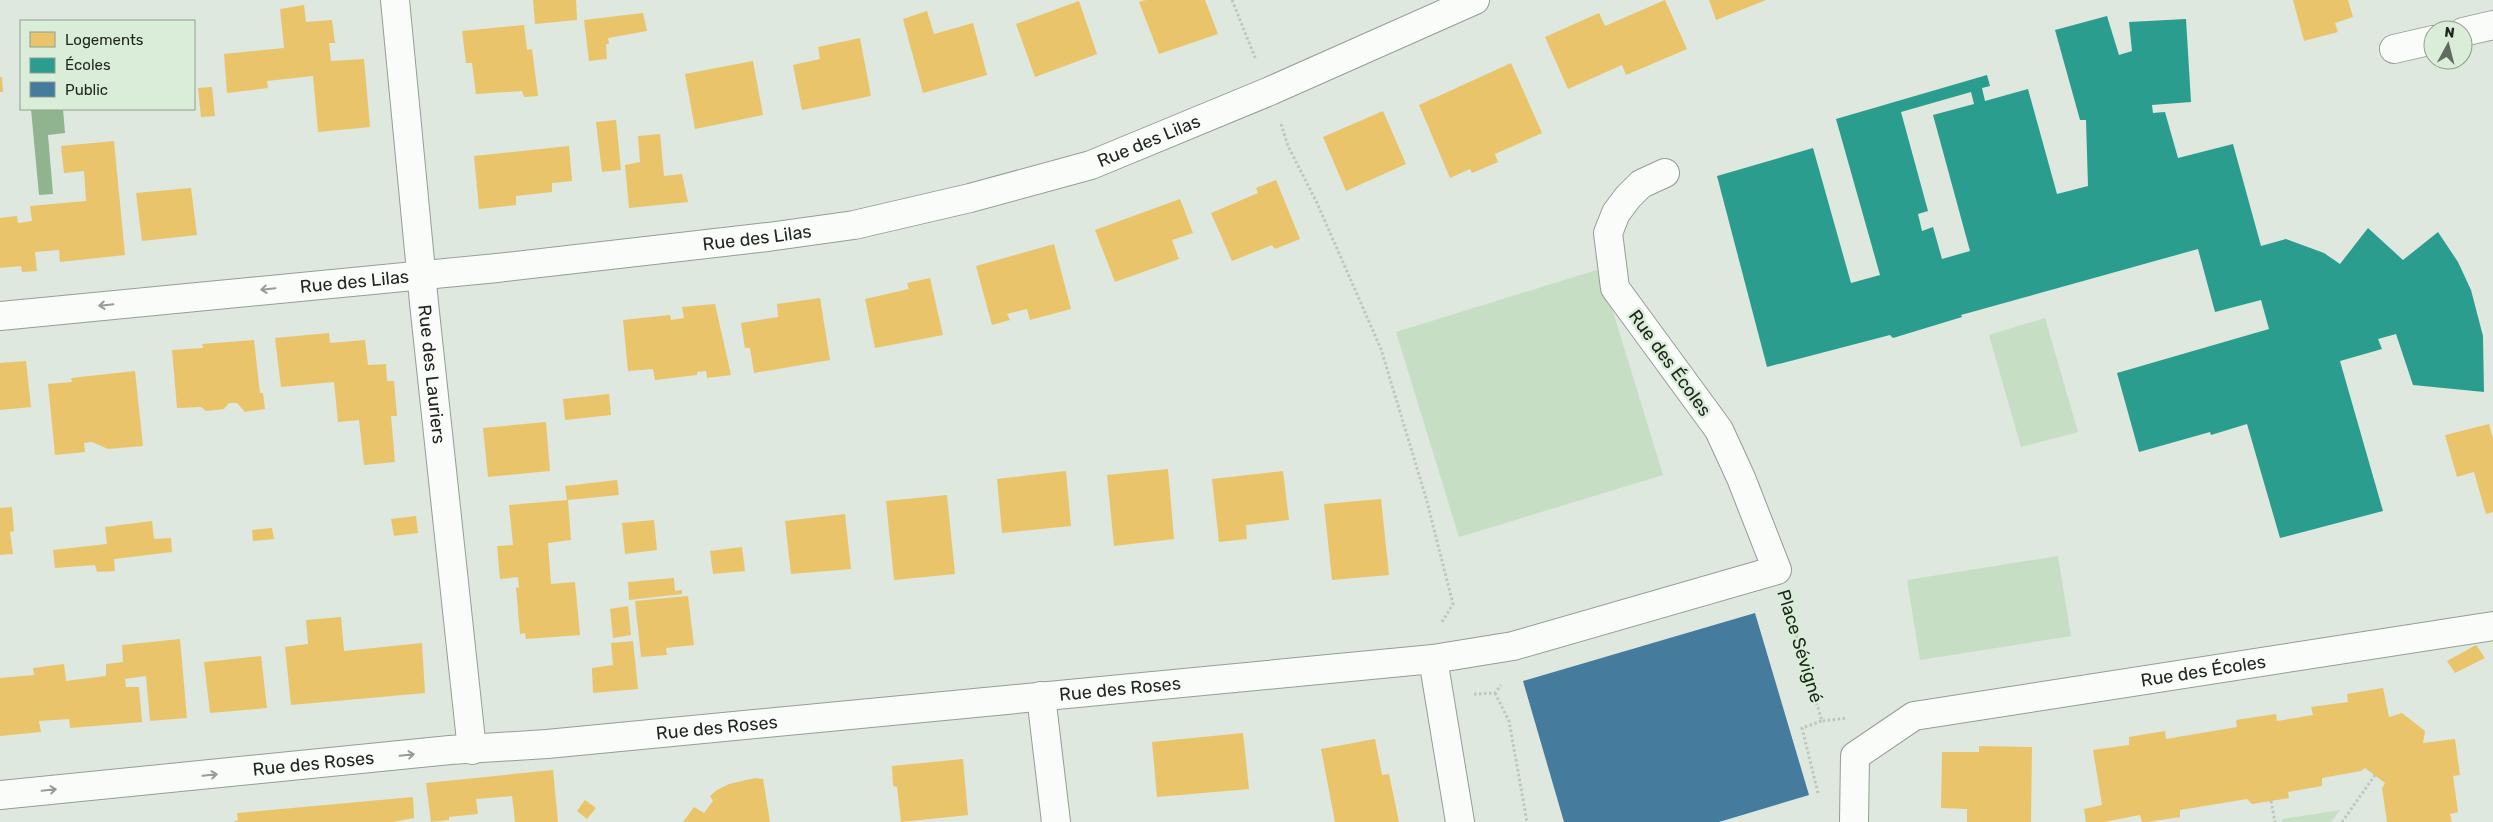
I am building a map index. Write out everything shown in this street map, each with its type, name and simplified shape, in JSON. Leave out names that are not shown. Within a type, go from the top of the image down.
[{"type":"street","name":"Rue des Lauriers","points":[[395,0],[421,274],[472,750]]},
{"type":"street","name":"Rue des Lilas","points":[[0,316],[526,265],[768,238],[854,225],[970,198],[1091,165],[1270,91],[1475,0]]},
{"type":"street","points":[[2473,30],[2493,25]]},
{"type":"street","points":[[2394,49],[2423,42]]},
{"type":"street","name":"Rue des Écoles","points":[[1665,173],[1641,184],[1616,213],[1608,233],[1615,288],[1719,430],[1741,478],[1777,570]]},
{"type":"street","name":"Place Sévigné","points":[[1470,654],[1513,646],[1777,570]]},
{"type":"street","name":"Rue des Écoles","points":[[1854,822],[1855,756],[1914,716],[2082,692],[2493,626]]},
{"type":"street","name":"Rue des Roses","points":[[0,795],[1470,654]]},
{"type":"street","points":[[1433,659],[1460,822]]},
{"type":"street","points":[[1041,696],[1056,822]]},
{"type":"path","points":[[1232,0],[1270,91],[1288,146],[1317,203],[1381,349],[1426,498],[1454,604]]},
{"type":"path","name":"Place Sévigné","points":[[1777,570],[1822,721],[1857,716]]},
{"type":"path","points":[[1495,693],[1509,721],[1527,822]]},
{"type":"path","points":[[1818,794],[1802,728],[1822,721]]},
{"type":"path","points":[[2342,822],[2375,775]]},
{"type":"path","points":[[2271,801],[2275,822]]},
{"type":"shaded area","points":[[31,110],[63,110],[65,133],[48,135],[53,194],[39,195]]},
{"type":"shaded area","points":[[1600,269],[1663,475],[1459,537],[1396,332]]},
{"type":"shaded area","points":[[2045,318],[2078,432],[2021,447],[1989,335]]},
{"type":"shaded area","points":[[2058,556],[2071,636],[1920,660],[1907,580]]},
{"type":"shaded area","points":[[2340,810],[2331,822],[2282,822],[2282,819]]},
{"type":"building: Logements","points":[[533,0],[576,0],[577,20],[535,24]]},
{"type":"building: Logements","points":[[1146,0],[1205,0],[1218,34],[1159,54],[1139,2]]},
{"type":"building: Logements","points":[[1665,0],[1687,49],[1626,75],[1622,65],[1568,89],[1545,37],[1599,13],[1605,26]]},
{"type":"building: Logements","points":[[1709,0],[1766,0],[1716,20]]},
{"type":"building: Logements","points":[[2293,0],[2348,0],[2353,17],[2335,23],[2338,32],[2304,41]]},
{"type":"building: Logements","points":[[1079,1],[1097,54],[1035,77],[1016,24]]},
{"type":"building: Logements","points":[[304,5],[306,22],[332,20],[335,43],[329,43],[331,61],[364,59],[370,127],[318,132],[313,76],[267,81],[268,88],[227,93],[224,54],[284,48],[280,9]]},
{"type":"building: Logements","points":[[927,11],[934,34],[973,23],[987,75],[923,93],[903,19]]},
{"type":"building: Logements","points":[[643,13],[647,31],[608,38],[609,44],[606,44],[607,59],[589,61],[584,20]]},
{"type":"building: Logements","points":[[524,25],[527,50],[532,49],[538,96],[524,97],[522,91],[476,94],[472,63],[466,63],[462,31]]},
{"type":"building: Logements","points":[[860,38],[871,96],[802,110],[793,65],[820,59],[818,47]]},
{"type":"building: Logements","points":[[753,61],[763,115],[695,129],[685,74]]},
{"type":"building: Logements","points":[[1511,63],[1542,133],[1495,154],[1498,162],[1472,173],[1470,169],[1450,178],[1419,105]]},
{"type":"building: Logements","points":[[0,77],[2,77],[3,92],[0,92]]},
{"type":"building: Logements","points":[[212,87],[215,116],[201,117],[198,88]]},
{"type":"building: Logements","points":[[1383,111],[1406,164],[1346,191],[1323,137]]},
{"type":"building: Logements","points":[[616,120],[621,170],[602,172],[596,122]]},
{"type":"building: Logements","points":[[660,134],[664,176],[682,174],[688,202],[629,208],[625,165],[640,162],[638,136]]},
{"type":"building: Logements","points":[[114,141],[125,255],[60,262],[59,250],[35,252],[37,271],[22,272],[21,266],[0,268],[0,218],[17,216],[18,223],[32,221],[30,206],[86,201],[84,171],[64,173],[61,146]]},
{"type":"building: Logements","points":[[569,146],[572,181],[552,183],[552,192],[516,196],[516,205],[479,209],[474,156]]},
{"type":"building: Logements","points":[[1276,180],[1300,239],[1275,249],[1272,245],[1232,261],[1211,213],[1258,193],[1256,188]]},
{"type":"building: Logements","points":[[191,188],[197,235],[142,241],[136,193]]},
{"type":"building: Logements","points":[[1180,199],[1193,233],[1172,240],[1179,259],[1115,282],[1095,230]]},
{"type":"building: Logements","points":[[1054,244],[1071,309],[1030,320],[1027,309],[1007,314],[1010,320],[992,325],[976,266]]},
{"type":"building: Logements","points":[[930,278],[943,335],[875,348],[865,299],[909,289],[907,283]]},
{"type":"building: Logements","points":[[820,298],[830,360],[754,373],[750,348],[745,348],[741,323],[778,317],[777,304]]},
{"type":"building: Logements","points":[[715,304],[731,375],[707,378],[706,371],[697,372],[697,375],[655,380],[653,369],[628,371],[623,320],[670,315],[671,320],[684,318],[682,307]]},
{"type":"building: Logements","points":[[329,333],[330,343],[365,340],[368,365],[386,364],[387,381],[394,381],[397,416],[391,416],[395,462],[364,465],[359,420],[338,422],[334,382],[281,387],[275,338]]},
{"type":"building: Logements","points":[[254,340],[260,393],[263,393],[265,409],[245,412],[237,403],[229,403],[224,409],[206,411],[201,407],[177,408],[172,350],[203,348],[202,344]]},
{"type":"building: Logements","points":[[26,361],[31,407],[0,410],[0,363]]},
{"type":"building: Logements","points":[[135,371],[143,446],[108,449],[92,442],[84,443],[85,452],[55,455],[48,384],[72,382],[71,378]]},
{"type":"building: Logements","points":[[609,394],[611,415],[565,420],[563,399]]},
{"type":"building: Logements","points":[[546,422],[550,471],[488,477],[483,428]]},
{"type":"building: Logements","points":[[2489,424],[2493,439],[2493,512],[2486,514],[2474,472],[2457,477],[2445,435]]},
{"type":"building: Logements","points":[[1168,469],[1174,539],[1114,546],[1107,475]]},
{"type":"building: Logements","points":[[1066,471],[1071,526],[1002,533],[997,479]]},
{"type":"building: Logements","points":[[1283,471],[1289,520],[1246,525],[1247,539],[1219,542],[1212,479]]},
{"type":"building: Logements","points":[[617,480],[619,495],[568,500],[571,540],[548,543],[551,584],[575,582],[580,635],[526,639],[525,633],[520,634],[516,587],[519,588],[518,577],[500,579],[497,546],[513,545],[509,505],[567,500],[565,486]]},
{"type":"building: Logements","points":[[947,495],[955,574],[894,580],[886,501]]},
{"type":"building: Logements","points":[[1381,499],[1389,575],[1332,580],[1324,504]]},
{"type":"building: Logements","points":[[12,507],[14,531],[10,532],[13,554],[0,555],[0,508]]},
{"type":"building: Logements","points":[[845,514],[851,569],[791,574],[785,521]]},
{"type":"building: Logements","points":[[416,516],[418,533],[394,536],[391,519]]},
{"type":"building: Logements","points":[[654,520],[657,550],[625,554],[622,523]]},
{"type":"building: Logements","points":[[152,521],[154,539],[171,538],[172,552],[114,559],[115,571],[97,572],[95,565],[55,568],[53,550],[107,544],[105,527]]},
{"type":"building: Logements","points":[[272,528],[274,539],[253,541],[252,530]]},
{"type":"building: Logements","points":[[742,547],[745,571],[713,574],[710,551]]},
{"type":"building: Logements","points":[[674,578],[675,591],[682,590],[682,594],[629,600],[628,582]]},
{"type":"building: Logements","points":[[688,596],[694,645],[666,648],[667,655],[641,657],[635,601]]},
{"type":"building: Logements","points":[[628,606],[631,635],[613,638],[610,609]]},
{"type":"building: Logements","points":[[341,617],[344,651],[422,643],[425,693],[291,705],[285,647],[308,644],[306,620]]},
{"type":"building: Logements","points":[[180,639],[187,718],[150,721],[146,676],[125,679],[126,687],[139,687],[142,722],[70,728],[69,719],[39,721],[41,732],[0,736],[0,678],[34,675],[33,668],[64,664],[66,681],[106,676],[106,664],[123,662],[122,645]]},
{"type":"building: Logements","points":[[633,641],[638,689],[593,693],[592,668],[613,665],[611,643]]},
{"type":"building: Logements","points":[[2476,645],[2485,658],[2455,673],[2447,661]]},
{"type":"building: Logements","points":[[261,656],[267,708],[210,713],[204,662]]},
{"type":"building: Logements","points":[[2383,688],[2389,717],[2402,713],[2425,731],[2423,743],[2455,739],[2460,775],[2453,776],[2458,812],[2450,814],[2452,822],[2387,822],[2382,788],[2385,783],[2365,768],[2361,771],[2322,778],[2322,786],[2288,792],[2289,798],[2252,804],[2247,799],[2180,810],[2180,817],[2147,822],[2142,822],[2140,815],[2104,822],[2086,822],[2084,809],[2102,805],[2093,750],[2129,745],[2129,737],[2165,731],[2166,739],[2237,727],[2236,720],[2276,714],[2277,721],[2313,715],[2311,707],[2348,702],[2347,694]]},
{"type":"building: Logements","points":[[1243,733],[1249,789],[1157,797],[1152,742]]},
{"type":"building: Logements","points":[[1375,739],[1382,775],[1389,774],[1399,822],[1335,822],[1321,749]]},
{"type":"building: Logements","points":[[1979,746],[2032,747],[2031,822],[1967,822],[1967,809],[1941,808],[1942,752],[1979,752]]},
{"type":"building: Logements","points":[[963,759],[968,815],[901,822],[897,787],[893,786],[892,766]]},
{"type":"building: Logements","points":[[553,770],[558,822],[515,822],[512,796],[476,799],[478,814],[449,817],[449,820],[431,822],[426,783]]},
{"type":"building: Logements","points":[[755,778],[763,779],[770,822],[683,822],[694,807],[704,813],[713,801],[710,796],[717,790],[729,784]]},
{"type":"building: Logements","points":[[413,797],[414,818],[393,822],[233,822],[238,820],[237,813]]},
{"type":"building: Logements","points":[[585,800],[596,808],[587,819],[577,811]]},
{"type":"building: Écoles","points":[[2107,16],[2119,55],[2132,51],[2129,22],[2186,19],[2191,102],[2152,105],[2153,113],[2165,112],[2178,158],[2233,144],[2261,246],[2286,239],[2324,253],[2340,264],[2368,228],[2403,260],[2438,232],[2458,262],[2471,290],[2483,336],[2484,392],[2413,385],[2396,334],[2378,339],[2382,349],[2340,361],[2383,511],[2280,538],[2247,424],[2211,435],[2210,432],[2139,452],[2117,373],[2269,329],[2261,300],[2215,312],[2198,249],[1961,315],[1962,317],[1893,338],[1890,335],[1767,367],[1717,176],[1813,148],[1851,283],[1880,275],[1836,119],[1987,75],[1990,86],[1982,88],[1985,101],[2028,89],[2057,194],[2088,186],[2086,120],[2080,120],[2055,30]],"holes":[[[1971,92],[1974,104],[1933,115],[1970,251],[1942,259],[1933,227],[1922,231],[1918,214],[1928,211],[1901,112]]]},
{"type":"building: Public","points":[[1755,613],[1809,795],[1719,822],[1564,822],[1523,681]]}]
